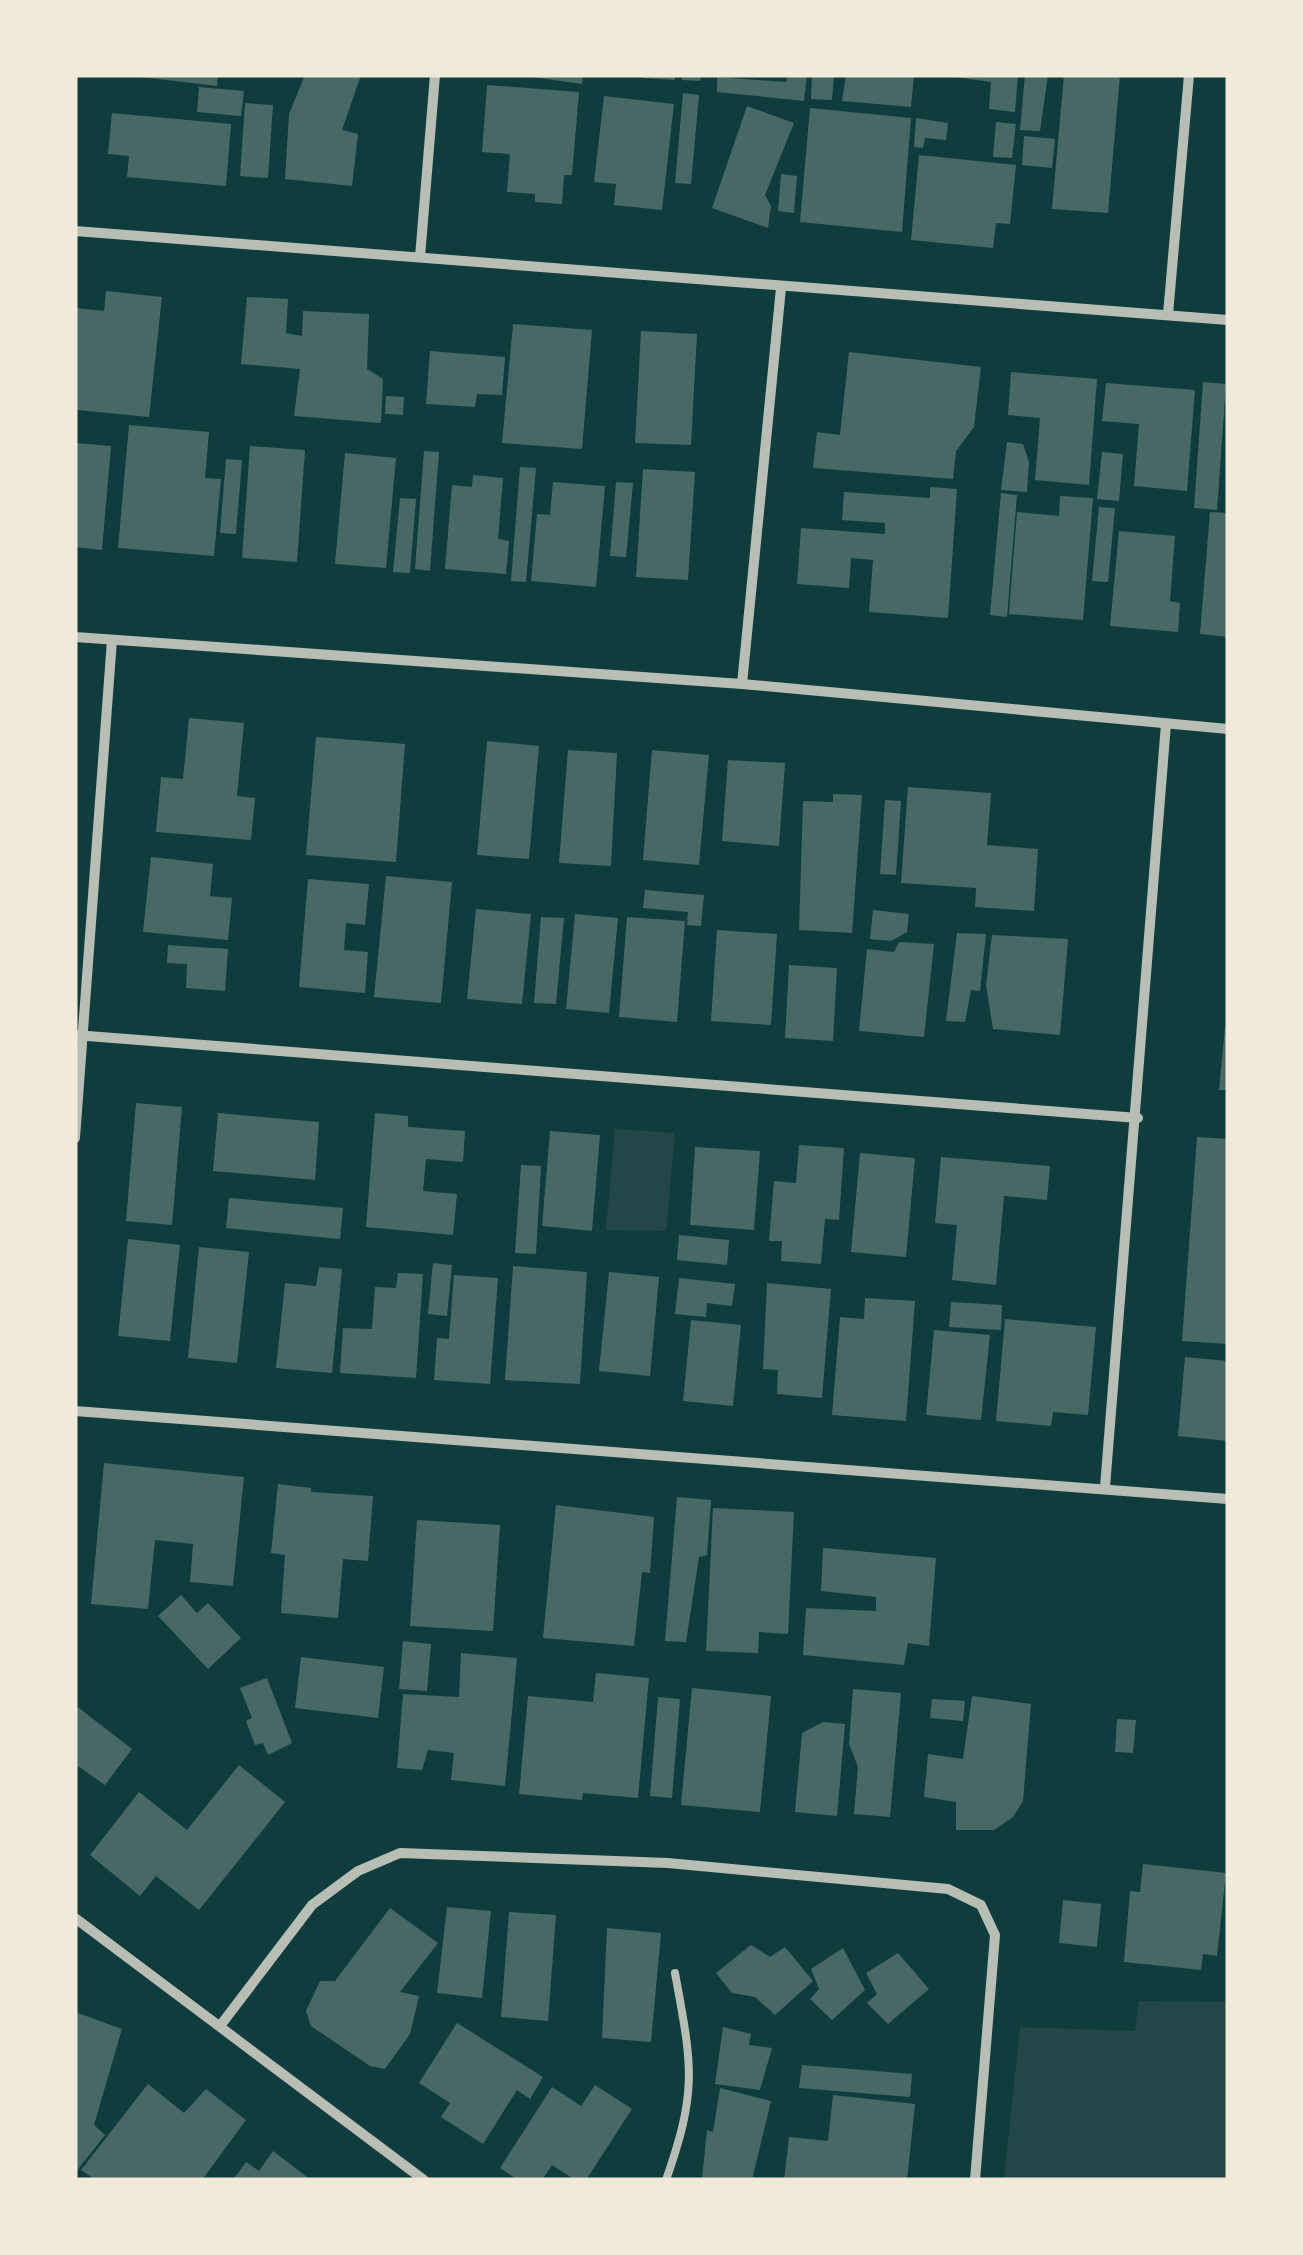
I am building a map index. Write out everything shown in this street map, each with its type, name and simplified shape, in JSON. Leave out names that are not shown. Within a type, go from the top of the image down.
[{"type":"street","points":[[420,257],[435,75]]},
{"type":"street","points":[[1168,314],[1188,75]]},
{"type":"street","points":[[75,232],[1228,320]]},
{"type":"street","points":[[742,684],[781,288]]},
{"type":"street","points":[[75,637],[742,684],[1228,729]]},
{"type":"street","points":[[75,1138],[79,1036],[112,640]]},
{"type":"street","points":[[1105,1487],[1138,1118],[1166,724]]},
{"type":"street","points":[[79,1036],[1138,1118]]},
{"type":"street","points":[[75,1411],[1228,1499]]},
{"type":"street","points":[[220,2026],[312,1906],[358,1871],[400,1853],[668,1863],[948,1889],[981,1905],[995,1935],[975,2180]]},
{"type":"street","points":[[75,1918],[424,2180]]},
{"type":"lane","points":[[666,2180],[691,2094],[691,2060],[675,1973]]},
{"type":"shaded area","points":[[615,1129],[675,1133],[666,1231],[606,1230]]},
{"type":"shaded area","points":[[1139,2001],[1228,2002],[1228,2180],[1004,2180],[1020,2027],[1135,2031]]},
{"type":"building","points":[[124,75],[218,75],[217,86]]},
{"type":"building","points":[[305,75],[361,75],[342,130],[358,134],[352,186],[285,179],[289,114]]},
{"type":"building","points":[[518,75],[583,75],[582,84]]},
{"type":"building","points":[[675,75],[675,80],[643,78]]},
{"type":"building","points":[[682,75],[701,75],[700,81],[682,80]]},
{"type":"building","points":[[788,75],[807,75],[804,101],[717,92],[717,77],[786,82]]},
{"type":"building","points":[[812,75],[834,75],[832,100],[811,99]]},
{"type":"building","points":[[846,75],[914,75],[911,107],[842,101]]},
{"type":"building","points":[[940,75],[1018,75],[1015,112],[989,109],[991,82]]},
{"type":"building","points":[[1025,75],[1048,75],[1040,131],[1020,130]]},
{"type":"building","points":[[1064,75],[1120,75],[1108,213],[1052,209]]},
{"type":"building","points":[[487,85],[579,92],[572,175],[564,175],[562,204],[535,202],[535,194],[507,192],[510,154],[482,152]]},
{"type":"building","points":[[199,87],[244,91],[241,116],[197,112]]},
{"type":"building","points":[[683,93],[699,95],[691,184],[675,183]]},
{"type":"building","points":[[604,96],[674,104],[662,210],[614,205],[616,184],[594,182]]},
{"type":"building","points":[[245,103],[273,105],[268,178],[240,176]]},
{"type":"building","points":[[747,106],[794,123],[765,195],[771,206],[768,228],[712,208]]},
{"type":"building","points":[[810,108],[911,118],[902,232],[800,222]]},
{"type":"building","points":[[112,113],[231,124],[226,186],[127,177],[129,156],[108,154]]},
{"type":"building","points":[[916,118],[948,123],[946,140],[925,138],[923,148],[914,147]]},
{"type":"building","points":[[996,122],[1016,124],[1012,158],[993,157]]},
{"type":"building","points":[[1024,136],[1055,139],[1052,168],[1022,165]]},
{"type":"building","points":[[919,155],[1016,165],[1010,224],[996,223],[993,248],[911,240]]},
{"type":"building","points":[[781,174],[797,176],[794,213],[778,211]]},
{"type":"building","points":[[106,291],[162,297],[149,417],[77,410],[75,308],[104,311]]},
{"type":"building","points":[[247,297],[288,299],[286,333],[302,336],[303,311],[369,314],[367,369],[383,379],[381,423],[294,416],[300,369],[241,364]]},
{"type":"building","points":[[513,324],[592,330],[582,449],[502,443]]},
{"type":"building","points":[[641,331],[697,334],[691,445],[635,443]]},
{"type":"building","points":[[430,351],[505,357],[502,395],[477,394],[475,407],[426,404]]},
{"type":"building","points":[[849,352],[981,367],[974,427],[956,451],[953,479],[813,468],[817,432],[840,435]]},
{"type":"building","points":[[1011,372],[1097,379],[1089,485],[1035,480],[1040,418],[1008,415]]},
{"type":"building","points":[[1203,382],[1226,384],[1217,510],[1194,508]]},
{"type":"building","points":[[1106,383],[1195,390],[1187,491],[1134,486],[1139,424],[1102,421]]},
{"type":"building","points":[[386,396],[404,397],[403,415],[385,414]]},
{"type":"building","points":[[129,425],[209,432],[205,478],[221,479],[214,556],[118,548]]},
{"type":"building","points":[[1007,442],[1023,444],[1029,462],[1027,492],[1001,490]]},
{"type":"building","points":[[75,443],[111,446],[102,550],[75,547]]},
{"type":"building","points":[[250,446],[305,450],[297,562],[242,558]]},
{"type":"building","points":[[424,451],[439,452],[430,571],[415,569]]},
{"type":"building","points":[[1102,452],[1123,454],[1119,501],[1097,499]]},
{"type":"building","points":[[345,453],[396,458],[386,568],[335,564]]},
{"type":"building","points":[[226,459],[242,460],[236,534],[220,533]]},
{"type":"building","points":[[520,467],[536,468],[526,582],[511,581]]},
{"type":"building","points":[[643,469],[695,472],[688,580],[636,577]]},
{"type":"building","points":[[473,475],[503,478],[498,539],[509,541],[506,574],[445,569],[452,485],[472,487]]},
{"type":"building","points":[[553,482],[605,486],[596,587],[531,581],[537,514],[550,515]]},
{"type":"building","points":[[616,482],[633,483],[626,557],[610,556]]},
{"type":"building","points":[[930,487],[957,489],[948,618],[869,612],[873,560],[851,558],[849,588],[797,584],[801,528],[885,534],[885,523],[842,520],[844,492],[930,498]]},
{"type":"building","points":[[1001,493],[1017,495],[1007,617],[990,615]]},
{"type":"building","points":[[1060,496],[1093,498],[1083,620],[1009,614],[1017,512],[1059,516]]},
{"type":"building","points":[[400,498],[416,499],[410,573],[393,572]]},
{"type":"building","points":[[1099,507],[1115,508],[1108,582],[1092,581]]},
{"type":"building","points":[[1210,512],[1228,513],[1228,637],[1200,634]]},
{"type":"building","points":[[1119,531],[1175,536],[1170,601],[1180,603],[1178,632],[1110,626]]},
{"type":"building","points":[[189,718],[244,723],[237,796],[255,798],[251,840],[156,832],[161,777],[183,779]]},
{"type":"building","points":[[316,737],[405,744],[396,862],[306,855]]},
{"type":"building","points":[[487,741],[539,746],[529,859],[477,855]]},
{"type":"building","points":[[568,750],[617,753],[611,866],[559,863]]},
{"type":"building","points":[[652,750],[709,755],[699,865],[643,860]]},
{"type":"building","points":[[728,760],[785,763],[779,846],[722,841]]},
{"type":"building","points":[[908,787],[991,793],[987,845],[1038,849],[1034,911],[975,907],[976,888],[901,883]]},
{"type":"building","points":[[833,794],[862,795],[852,933],[799,930],[803,801],[833,802]]},
{"type":"building","points":[[885,800],[901,801],[896,875],[880,874]]},
{"type":"building","points":[[151,857],[213,864],[210,896],[232,898],[228,940],[143,932]]},
{"type":"building","points":[[386,876],[452,882],[441,1003],[374,997]]},
{"type":"building","points":[[308,879],[369,884],[365,925],[346,923],[344,950],[368,952],[365,993],[299,987]]},
{"type":"building","points":[[645,890],[704,895],[701,926],[687,925],[688,912],[643,908]]},
{"type":"building","points":[[476,909],[531,914],[522,1004],[467,999]]},
{"type":"building","points":[[873,910],[909,914],[907,932],[891,941],[870,939]]},
{"type":"building","points":[[575,914],[618,918],[609,1013],[566,1009]]},
{"type":"building","points":[[541,917],[564,918],[556,1004],[534,1003]]},
{"type":"building","points":[[627,917],[685,921],[677,1022],[619,1017]]},
{"type":"building","points":[[717,930],[777,934],[771,1025],[711,1021]]},
{"type":"building","points":[[957,933],[986,934],[980,991],[971,990],[965,1022],[946,1021]]},
{"type":"building","points":[[992,935],[1068,939],[1060,1035],[993,1029],[986,985]]},
{"type":"building","points":[[899,942],[934,944],[924,1037],[859,1031],[867,949],[894,952]]},
{"type":"building","points":[[168,945],[228,949],[225,991],[186,988],[187,964],[167,963]]},
{"type":"building","points":[[789,965],[837,968],[833,1041],[785,1038]]},
{"type":"building","points":[[1225,1027],[1228,1090],[1219,1090]]},
{"type":"building","points":[[136,1103],[182,1107],[172,1225],[126,1221]]},
{"type":"building","points":[[218,1113],[319,1122],[315,1180],[213,1171]]},
{"type":"building","points":[[375,1113],[408,1116],[408,1127],[465,1131],[463,1162],[426,1159],[423,1191],[457,1194],[453,1235],[366,1227]]},
{"type":"building","points":[[550,1131],[600,1135],[592,1231],[542,1226]]},
{"type":"building","points":[[1197,1137],[1228,1139],[1228,1344],[1182,1341]]},
{"type":"building","points":[[799,1145],[844,1148],[839,1220],[825,1219],[821,1264],[781,1261],[782,1241],[769,1241],[774,1181],[796,1183]]},
{"type":"building","points":[[695,1147],[760,1151],[754,1230],[690,1225]]},
{"type":"building","points":[[860,1153],[915,1158],[906,1257],[851,1252]]},
{"type":"building","points":[[941,1157],[1050,1166],[1047,1200],[1004,1196],[996,1285],[952,1280],[957,1225],[935,1223]]},
{"type":"building","points":[[521,1165],[541,1166],[536,1254],[515,1253]]},
{"type":"building","points":[[229,1198],[343,1208],[340,1239],[226,1228]]},
{"type":"building","points":[[679,1235],[729,1240],[727,1265],[677,1260]]},
{"type":"building","points":[[128,1239],[180,1245],[170,1341],[118,1336]]},
{"type":"building","points":[[199,1247],[249,1252],[237,1363],[188,1358]]},
{"type":"building","points":[[433,1263],[452,1265],[447,1316],[428,1314]]},
{"type":"building","points":[[513,1266],[587,1272],[580,1384],[505,1380]]},
{"type":"building","points":[[319,1267],[342,1269],[332,1373],[276,1368],[285,1283],[316,1286]]},
{"type":"building","points":[[609,1272],[659,1277],[650,1376],[599,1371]]},
{"type":"building","points":[[398,1273],[423,1274],[416,1378],[340,1373],[343,1328],[372,1329],[375,1287],[396,1288]]},
{"type":"building","points":[[454,1275],[498,1278],[490,1384],[434,1380],[437,1338],[449,1339]]},
{"type":"building","points":[[679,1278],[735,1284],[732,1306],[707,1303],[706,1317],[675,1314]]},
{"type":"building","points":[[767,1283],[831,1289],[822,1398],[777,1394],[778,1370],[763,1369]]},
{"type":"building","points":[[865,1298],[915,1301],[906,1421],[832,1415],[840,1317],[864,1319]]},
{"type":"building","points":[[951,1302],[1002,1305],[1001,1330],[949,1327]]},
{"type":"building","points":[[1005,1319],[1096,1327],[1088,1415],[1053,1412],[1051,1426],[996,1421]]},
{"type":"building","points":[[691,1320],[741,1325],[733,1406],[683,1401]]},
{"type":"building","points":[[934,1330],[990,1335],[981,1420],[926,1415]]},
{"type":"building","points":[[1185,1357],[1228,1361],[1228,1441],[1178,1436]]},
{"type":"building","points":[[104,1463],[244,1477],[233,1586],[190,1582],[193,1544],[155,1540],[148,1609],[91,1604]]},
{"type":"building","points":[[278,1484],[311,1488],[311,1492],[373,1496],[368,1561],[343,1559],[338,1618],[281,1613],[285,1555],[271,1553]]},
{"type":"building","points":[[677,1497],[711,1500],[707,1555],[699,1557],[686,1642],[665,1641]]},
{"type":"building","points":[[556,1505],[654,1517],[650,1573],[642,1572],[634,1646],[543,1638]]},
{"type":"building","points":[[713,1508],[794,1512],[788,1634],[759,1632],[758,1653],[706,1651]]},
{"type":"building","points":[[417,1520],[500,1525],[493,1631],[410,1626]]},
{"type":"building","points":[[823,1548],[936,1558],[929,1646],[908,1643],[904,1665],[803,1655],[806,1608],[876,1611],[876,1597],[821,1591]]},
{"type":"building","points":[[181,1595],[197,1613],[208,1603],[241,1638],[208,1669],[158,1616]]},
{"type":"building","points":[[403,1641],[431,1644],[427,1691],[399,1689]]},
{"type":"building","points":[[461,1653],[517,1658],[505,1786],[451,1780],[454,1753],[428,1750],[422,1770],[397,1768],[403,1694],[459,1697]]},
{"type":"building","points":[[301,1657],[384,1667],[378,1718],[295,1708]]},
{"type":"building","points":[[596,1673],[649,1678],[638,1798],[583,1793],[582,1800],[519,1794],[528,1696],[593,1702]]},
{"type":"building","points":[[267,1678],[292,1743],[268,1755],[263,1743],[255,1745],[246,1721],[252,1718],[240,1688]]},
{"type":"building","points":[[692,1688],[771,1696],[760,1812],[681,1805]]},
{"type":"building","points":[[853,1689],[901,1693],[890,1817],[854,1814],[858,1767],[849,1744]]},
{"type":"building","points":[[972,1696],[1031,1704],[1023,1801],[1013,1817],[994,1830],[956,1830],[956,1802],[924,1797],[928,1754],[963,1759]]},
{"type":"building","points":[[658,1697],[680,1699],[672,1798],[650,1796]]},
{"type":"building","points":[[932,1699],[965,1701],[963,1721],[930,1718]]},
{"type":"building","points":[[75,1705],[132,1749],[105,1785],[75,1764]]},
{"type":"building","points":[[1117,1719],[1136,1720],[1133,1753],[1115,1752]]},
{"type":"building","points":[[823,1722],[845,1724],[837,1816],[795,1812],[802,1733]]},
{"type":"building","points":[[239,1765],[285,1802],[199,1910],[156,1876],[140,1896],[90,1855],[139,1792],[187,1830]]},
{"type":"building","points":[[1143,1864],[1226,1873],[1217,1956],[1203,1954],[1201,1970],[1124,1962],[1130,1891],[1140,1892]]},
{"type":"building","points":[[1063,1900],[1101,1904],[1097,1947],[1059,1943]]},
{"type":"building","points":[[447,1907],[491,1911],[482,1998],[437,1993]]},
{"type":"building","points":[[390,1908],[438,1943],[400,1992],[419,1996],[410,2034],[385,2069],[370,2066],[311,2026],[306,2011],[320,1981],[335,1981]]},
{"type":"building","points":[[509,1912],[556,1915],[548,2021],[501,2017]]},
{"type":"building","points":[[607,1928],[661,1933],[651,2042],[602,2038]]},
{"type":"building","points":[[751,1945],[770,1957],[785,1947],[813,1981],[775,2015],[755,1997],[732,1993],[716,1973]]},
{"type":"building","points":[[843,1948],[865,1990],[832,2020],[810,1999],[819,1989],[811,1969]]},
{"type":"building","points":[[898,1953],[929,1989],[888,2024],[867,2003],[877,1994],[866,1973]]},
{"type":"building","points":[[75,2012],[122,2029],[94,2125],[105,2135],[75,2173]]},
{"type":"building","points":[[457,2023],[543,2077],[530,2099],[517,2090],[483,2144],[441,2117],[450,2103],[419,2083]]},
{"type":"building","points":[[723,2027],[751,2034],[749,2045],[772,2048],[760,2090],[715,2084]]},
{"type":"building","points":[[802,2065],[912,2074],[910,2097],[799,2088]]},
{"type":"building","points":[[148,2084],[184,2113],[206,2089],[246,2120],[202,2180],[96,2180],[81,2170]]},
{"type":"building","points":[[595,2085],[632,2109],[586,2180],[575,2180],[552,2165],[542,2180],[518,2180],[500,2168],[552,2087],[581,2106]]},
{"type":"building","points":[[720,2088],[771,2101],[752,2180],[702,2178],[707,2130],[713,2132]]},
{"type":"building","points":[[833,2095],[915,2104],[907,2180],[784,2180],[789,2137],[828,2141]]},
{"type":"building","points":[[273,2151],[311,2180],[233,2180],[246,2162],[259,2171]]}]
